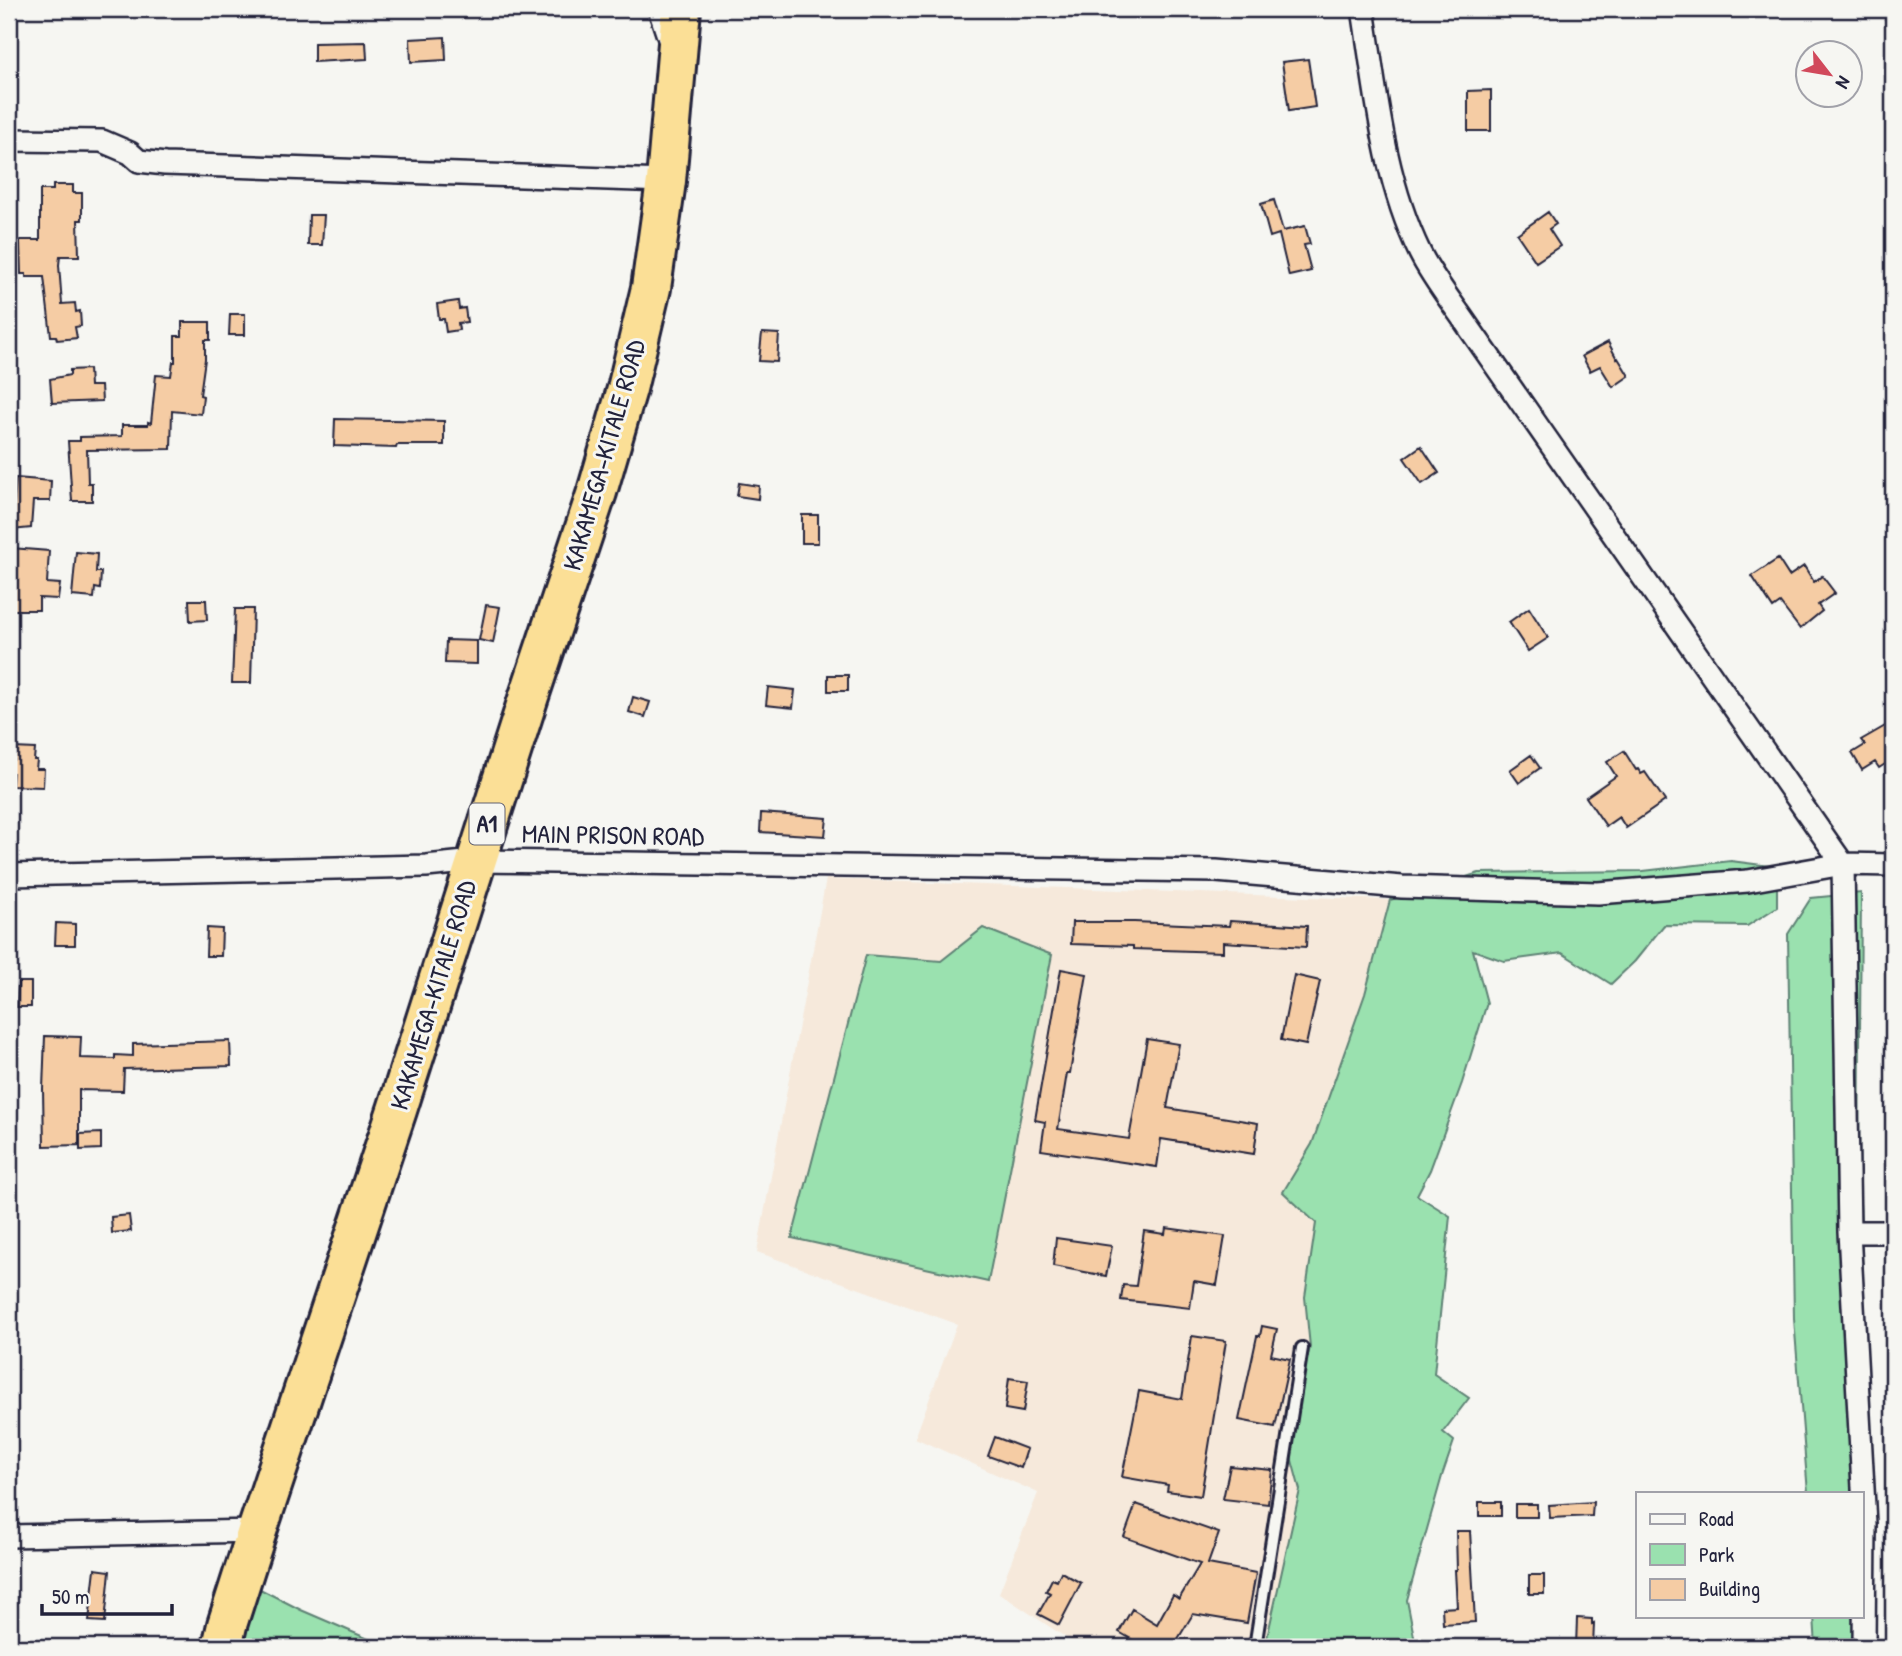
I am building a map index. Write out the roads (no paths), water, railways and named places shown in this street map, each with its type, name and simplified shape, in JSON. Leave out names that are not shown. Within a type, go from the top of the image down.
[{"type":"highway","name":"KAKAMEGA-KITALE ROAD","points":[[223,1640],[597,492],[627,389],[651,288],[666,181],[681,9]]},
{"type":"street","points":[[659,9],[676,60]]},
{"type":"street","points":[[1363,9],[1382,131],[1397,199],[1421,254],[1469,329],[1843,864],[1849,1232],[1863,1492]]},
{"type":"street","points":[[9,140],[102,141],[130,153],[139,161],[165,164],[666,181]]},
{"type":"street","name":"MAIN PRISON ROAD","points":[[9,876],[426,866],[475,861],[1216,871],[1402,887],[1598,893],[1748,881],[1843,864],[1893,865]]},
{"type":"street","points":[[1849,1232],[1893,1232]]},
{"type":"street","points":[[1864,1506],[1864,1647]]},
{"type":"street","points":[[9,1536],[257,1531]]},
{"type":"lane","points":[[1255,1647],[1301,1348]]}]
